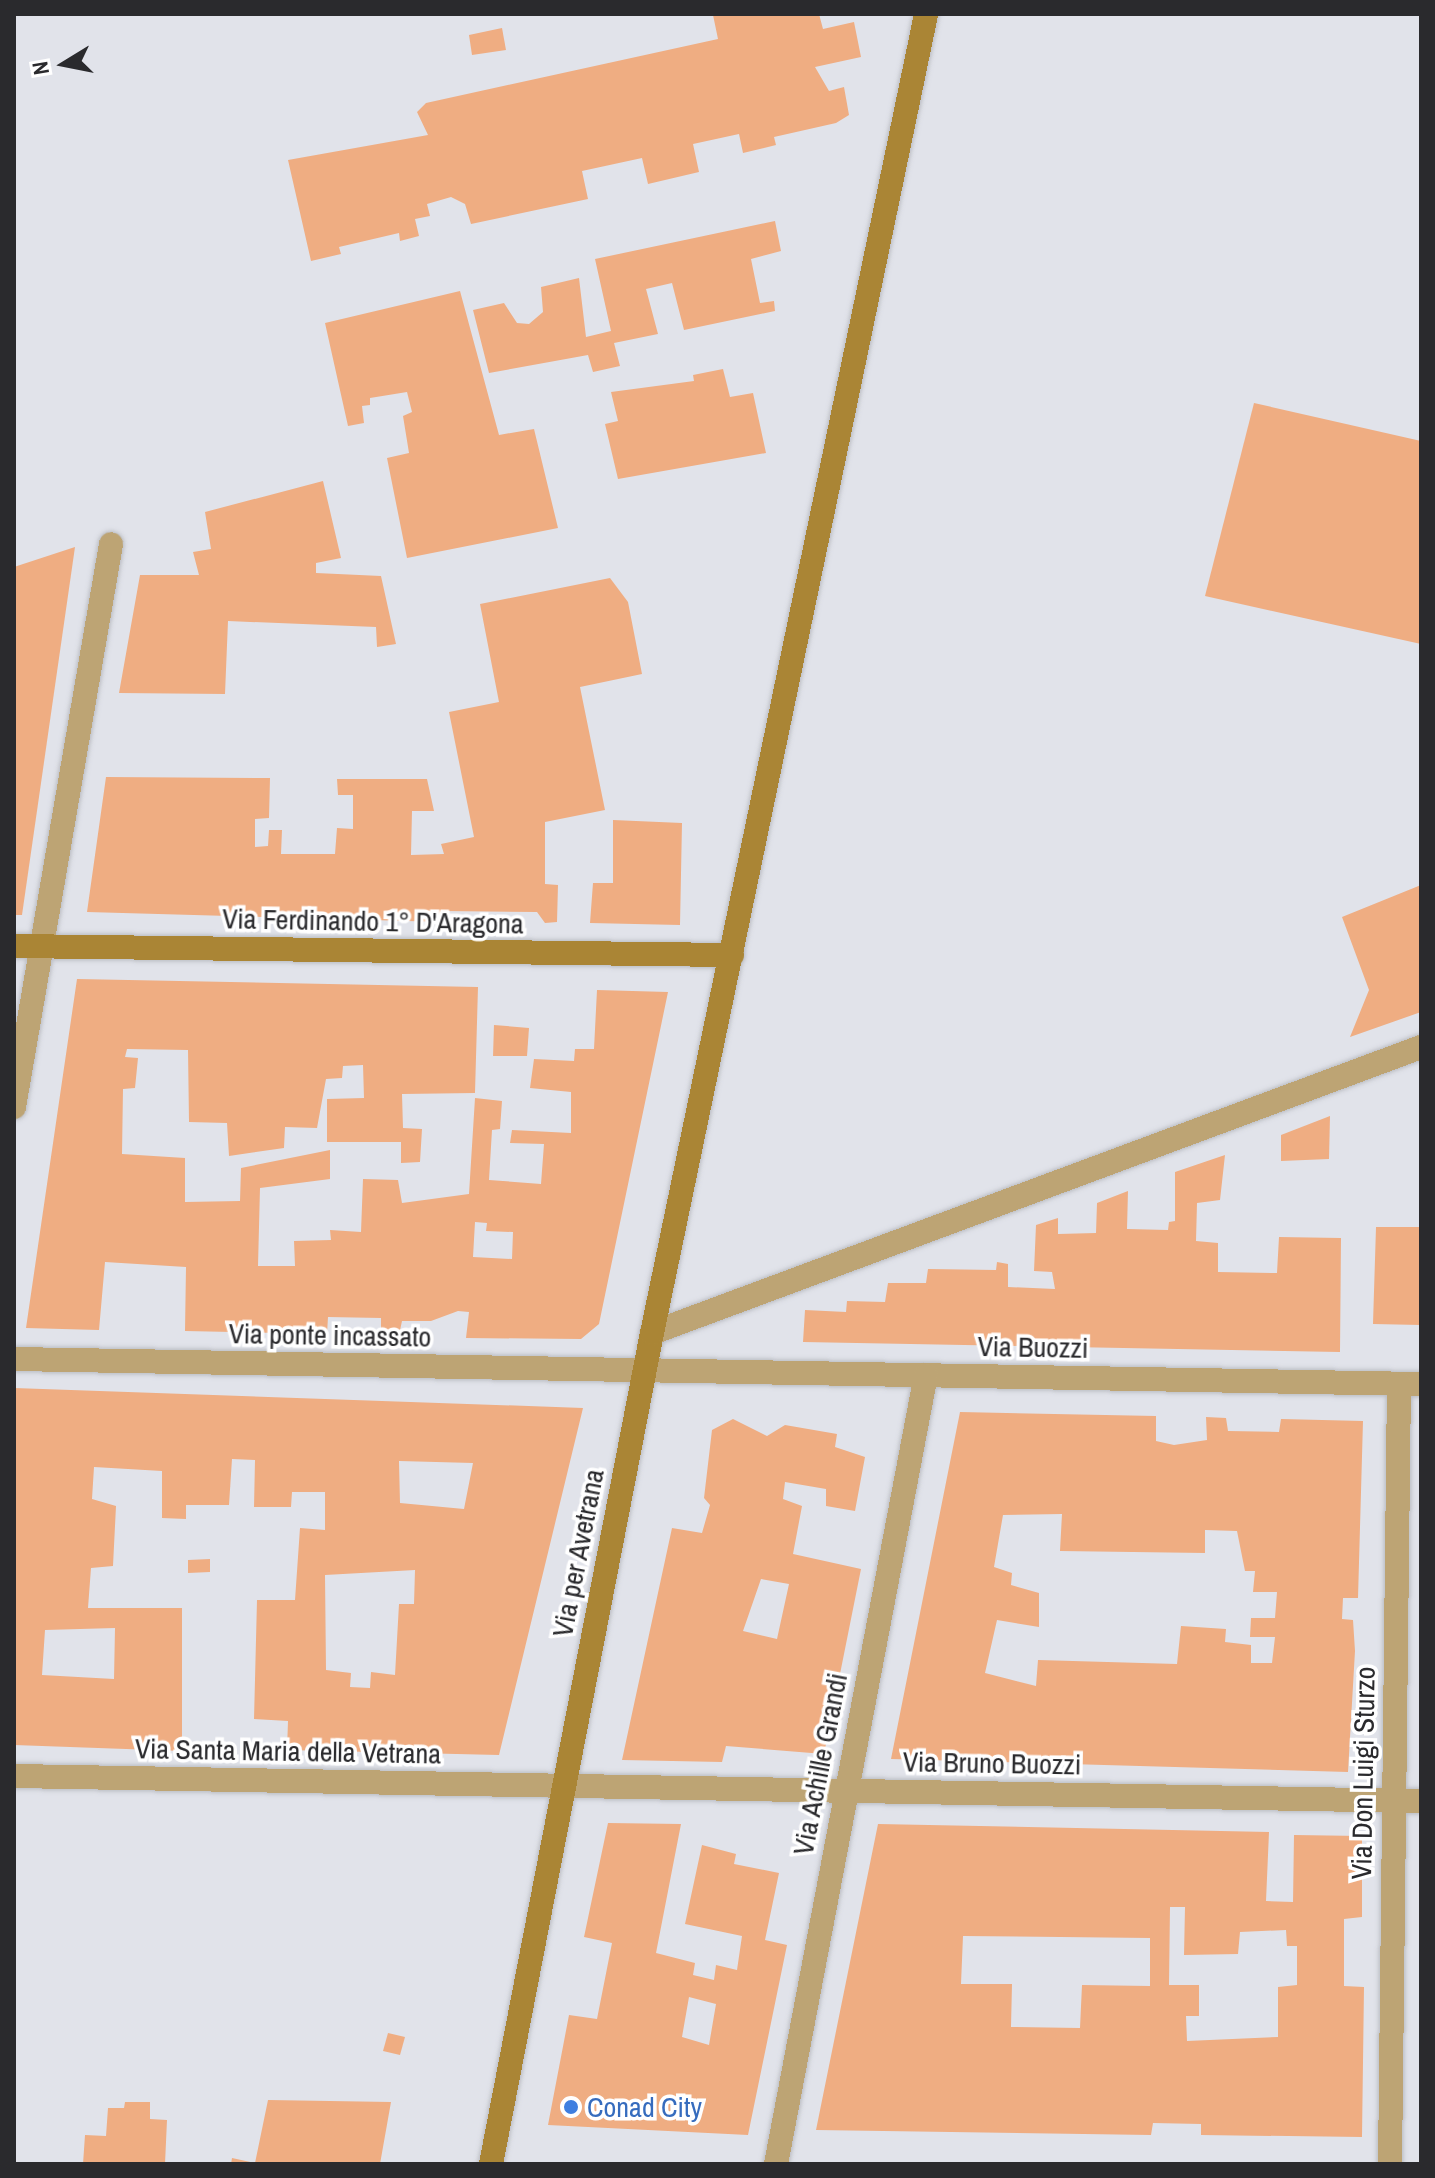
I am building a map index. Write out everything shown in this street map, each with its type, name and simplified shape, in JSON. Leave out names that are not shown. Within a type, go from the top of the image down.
[{"type":"street","name":"Via per Avetrana","points":[[491,2164],[561,1787],[652,1333],[926,14]]},
{"type":"street","points":[[14,1107],[45,947],[111,544]]},
{"type":"street","name":"Via Ferdinando 1° D'Aragona","points":[[14,946],[732,955]]},
{"type":"street","points":[[652,1333],[1421,1047]]},
{"type":"street","name":"Via ponte incassato","points":[[14,1359],[645,1371]]},
{"type":"street","name":"Via Buozzi","points":[[645,1371],[1410,1384]]},
{"type":"street","name":"Via Achille Grandi","points":[[776,2164],[844,1789],[926,1375]]},
{"type":"street","name":"Via Don Luigi Sturzo","points":[[1390,2164],[1393,1801],[1410,1384]]},
{"type":"street","name":"Via Santa Maria della Vetrana","points":[[14,1776],[561,1787]]},
{"type":"street","name":"Via Bruno Buozzi","points":[[561,1787],[844,1789],[1421,1801]]},
{"type":"building","points":[[819,14],[823,29],[854,22],[861,57],[815,67],[829,91],[844,87],[849,115],[836,123],[774,137],[776,145],[743,153],[739,134],[693,144],[699,172],[648,184],[642,158],[582,171],[588,199],[471,224],[465,204],[451,197],[427,204],[430,216],[415,219],[419,236],[400,241],[399,233],[339,247],[341,254],[311,261],[288,160],[428,135],[417,112],[426,103],[718,39],[713,15]]},
{"type":"building","points":[[502,28],[506,50],[472,55],[469,35]]},
{"type":"building","points":[[775,221],[781,251],[751,259],[760,303],[774,301],[775,311],[684,330],[672,283],[646,289],[658,334],[614,343],[620,366],[593,372],[588,355],[489,373],[473,310],[504,303],[517,323],[529,324],[543,312],[541,287],[579,278],[586,337],[611,331],[595,259]]},
{"type":"building","points":[[460,291],[499,435],[534,429],[558,528],[407,558],[387,458],[409,453],[403,416],[412,412],[407,392],[370,398],[370,405],[362,406],[364,423],[348,426],[325,323]]},
{"type":"building","points":[[723,369],[730,397],[753,393],[766,453],[618,479],[605,424],[618,421],[611,392],[694,381],[693,375]]},
{"type":"building","points":[[1254,403],[1421,441],[1421,644],[1205,596]]},
{"type":"building","points":[[323,481],[341,558],[316,563],[316,573],[381,576],[396,644],[377,647],[376,627],[228,621],[225,694],[119,693],[140,575],[199,575],[193,552],[211,549],[205,512]]},
{"type":"building","points":[[75,547],[22,915],[14,915],[14,567]]},
{"type":"building","points":[[610,578],[628,602],[642,674],[580,687],[605,810],[545,822],[545,884],[558,885],[557,922],[545,923],[537,912],[443,911],[443,922],[87,912],[106,777],[270,778],[269,818],[255,819],[255,847],[268,846],[269,830],[282,830],[281,854],[335,854],[337,828],[353,829],[353,795],[338,795],[337,779],[427,779],[434,811],[412,811],[411,855],[444,854],[441,844],[474,837],[449,712],[499,702],[480,604]]},
{"type":"building","points":[[613,820],[682,823],[680,925],[590,923],[593,883],[613,883]]},
{"type":"building","points":[[1421,885],[1421,1012],[1350,1037],[1369,990],[1342,917]]},
{"type":"building","points":[[77,979],[478,987],[475,1093],[402,1094],[403,1128],[422,1129],[420,1162],[401,1163],[401,1142],[327,1142],[327,1099],[364,1098],[363,1065],[343,1066],[342,1078],[326,1079],[317,1128],[285,1127],[284,1148],[229,1156],[227,1123],[189,1122],[188,1050],[127,1049],[125,1057],[138,1058],[135,1088],[123,1089],[122,1154],[185,1158],[185,1202],[240,1201],[241,1168],[330,1150],[330,1179],[260,1188],[258,1266],[295,1266],[294,1241],[331,1240],[330,1230],[361,1232],[363,1179],[398,1180],[402,1203],[469,1194],[475,1098],[502,1101],[500,1129],[492,1130],[489,1180],[541,1184],[544,1144],[510,1143],[512,1130],[571,1133],[571,1092],[530,1088],[534,1059],[574,1061],[575,1049],[594,1049],[597,990],[668,992],[599,1324],[581,1339],[466,1338],[469,1312],[458,1311],[431,1321],[402,1321],[399,1335],[381,1336],[381,1318],[328,1317],[327,1334],[185,1331],[186,1267],[105,1262],[99,1330],[26,1328]],"holes":[[[475,1222],[487,1223],[486,1231],[513,1232],[512,1259],[473,1257]]]},
{"type":"building","points":[[494,1025],[529,1028],[527,1056],[493,1056]]},
{"type":"building","points":[[1330,1116],[1329,1159],[1281,1161],[1281,1135]]},
{"type":"building","points":[[1225,1155],[1220,1200],[1197,1203],[1196,1241],[1218,1243],[1218,1272],[1277,1273],[1279,1237],[1341,1238],[1340,1352],[803,1342],[805,1310],[846,1312],[847,1301],[885,1302],[888,1283],[926,1283],[928,1269],[996,1270],[997,1262],[1008,1264],[1008,1287],[1055,1289],[1052,1272],[1034,1271],[1036,1225],[1058,1218],[1058,1234],[1096,1233],[1097,1203],[1128,1191],[1127,1229],[1168,1230],[1169,1222],[1175,1221],[1175,1172]]},
{"type":"building","points":[[1376,1227],[1421,1227],[1421,1325],[1373,1324]]},
{"type":"building","points":[[14,1388],[583,1408],[499,1755],[287,1750],[288,1721],[254,1719],[257,1600],[295,1600],[300,1528],[325,1530],[325,1492],[292,1492],[291,1507],[254,1507],[255,1460],[232,1459],[229,1505],[186,1505],[186,1519],[162,1518],[162,1471],[94,1467],[92,1499],[116,1506],[113,1566],[91,1568],[88,1608],[182,1608],[182,1751],[14,1745]],"holes":[[[399,1461],[473,1463],[464,1509],[400,1503]],[[415,1570],[414,1604],[399,1604],[395,1675],[371,1672],[370,1688],[350,1687],[351,1673],[326,1670],[325,1575]],[[115,1628],[114,1679],[42,1675],[45,1630]]]},
{"type":"building","points":[[960,1412],[1156,1416],[1156,1441],[1174,1445],[1207,1440],[1206,1417],[1226,1418],[1228,1431],[1279,1432],[1281,1419],[1363,1421],[1358,1598],[1343,1598],[1342,1619],[1353,1620],[1355,1651],[1348,1772],[891,1759]],"holes":[[[1062,1514],[1060,1551],[1205,1553],[1205,1530],[1237,1531],[1245,1571],[1255,1571],[1253,1592],[1277,1592],[1275,1618],[1251,1618],[1250,1637],[1275,1637],[1272,1663],[1251,1663],[1251,1645],[1225,1642],[1226,1629],[1181,1626],[1177,1664],[1038,1660],[1036,1686],[985,1673],[997,1620],[1039,1627],[1039,1593],[1011,1585],[1012,1573],[994,1567],[1003,1515]]]},
{"type":"building","points":[[733,1419],[767,1436],[785,1425],[837,1434],[835,1447],[865,1457],[855,1511],[826,1506],[826,1489],[785,1482],[783,1499],[802,1506],[793,1554],[861,1569],[824,1754],[726,1746],[722,1762],[622,1760],[672,1528],[702,1533],[710,1505],[704,1498],[712,1430]],"holes":[[[761,1579],[789,1584],[777,1639],[743,1631]]]},
{"type":"building","points":[[210,1559],[210,1572],[188,1573],[188,1560]]},
{"type":"building","points":[[608,1823],[681,1824],[656,1953],[695,1963],[693,1975],[714,1980],[716,1965],[737,1970],[742,1936],[685,1924],[702,1845],[736,1854],[734,1864],[779,1873],[765,1940],[787,1945],[748,2135],[548,2125],[569,2015],[597,2019],[612,1943],[584,1937]],"holes":[[[689,1997],[716,2004],[709,2045],[682,2037]]]},
{"type":"building","points":[[878,1824],[1269,1832],[1266,1901],[1293,1902],[1294,1835],[1362,1836],[1362,1917],[1344,1919],[1344,1986],[1364,1987],[1362,2137],[1201,2135],[1201,2124],[1153,2123],[1151,2135],[816,2130]],"holes":[[[1170,1907],[1185,1907],[1184,1955],[1238,1954],[1240,1932],[1286,1930],[1287,1946],[1297,1946],[1297,1985],[1278,1987],[1278,2037],[1187,2041],[1186,2016],[1199,2016],[1199,1985],[1169,1985]],[[963,1936],[1150,1938],[1150,1986],[1082,1985],[1080,2028],[1011,2027],[1012,1984],[961,1984]]]},
{"type":"building","points":[[388,2033],[405,2037],[400,2055],[383,2051]]},
{"type":"building","points":[[268,2100],[391,2102],[380,2164],[231,2164],[232,2158],[255,2163]]},
{"type":"building","points":[[125,2102],[150,2102],[150,2119],[167,2120],[165,2164],[83,2164],[85,2135],[106,2136],[108,2108],[124,2108]]},
{"type":"place","name":"Conad City","points":[[571,2107]]}]
